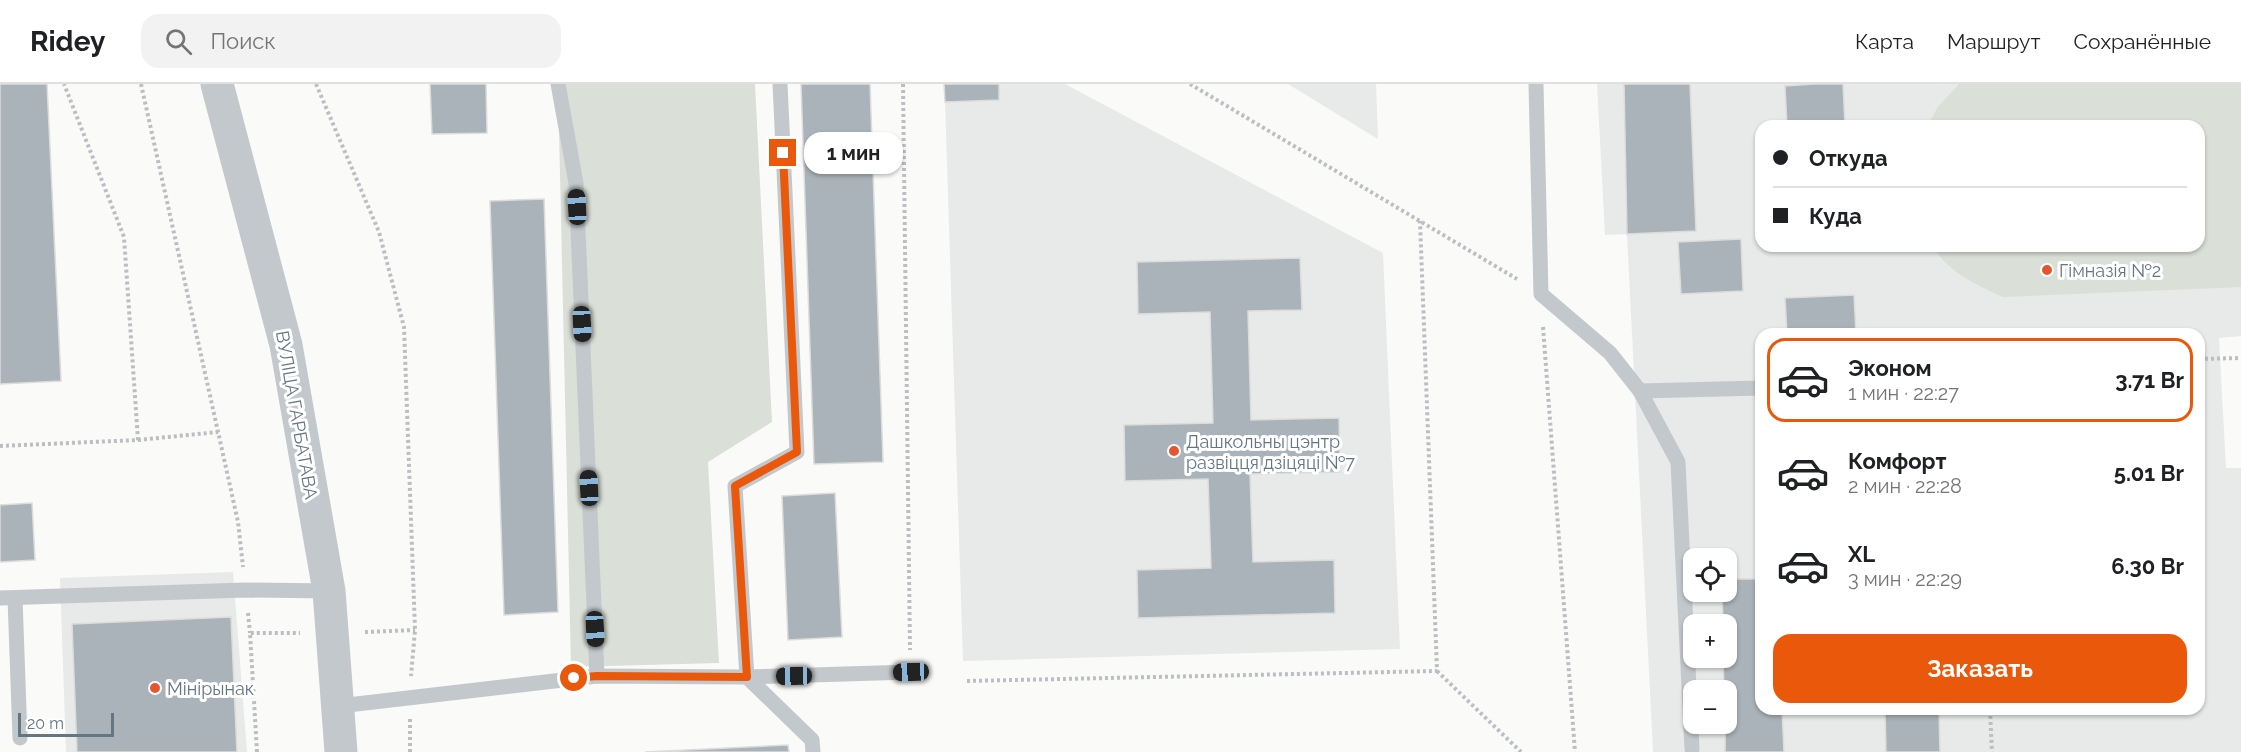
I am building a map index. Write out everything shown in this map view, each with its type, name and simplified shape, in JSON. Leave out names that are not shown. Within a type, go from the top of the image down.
[{"type":"street","name":"ВУЛІЦА ГАРБАТАВА","points":[[216,84],[286,345],[329,591],[339,706],[340,752]]},
{"type":"lane","points":[[558,84],[576,183],[597,676]]},
{"type":"lane","points":[[780,84],[797,452],[735,486],[747,677],[812,740],[813,752]]},
{"type":"lane","points":[[1536,84],[1541,294],[1610,353],[1640,391],[1678,462],[1692,749]]},
{"type":"lane","points":[[1640,391],[1755,388]]},
{"type":"lane","points":[[20,738],[8,598],[246,590],[329,591]]},
{"type":"lane","points":[[339,706],[597,676],[747,677],[911,672]]},
{"type":"path","points":[[64,84],[124,237],[138,440]]},
{"type":"path","points":[[141,84],[238,522],[250,633]]},
{"type":"path","points":[[316,84],[379,232],[404,327],[415,630]]},
{"type":"path","points":[[903,84],[911,672]]},
{"type":"path","points":[[1190,84],[1541,294],[1575,752]]},
{"type":"path","points":[[1420,221],[1437,671],[1521,752]]},
{"type":"path","points":[[2205,359],[2241,358]]},
{"type":"path","points":[[0,446],[138,440],[218,432]]},
{"type":"path","points":[[968,681],[1437,671]]},
{"type":"path","points":[[1990,715],[1992,752]]},
{"type":"shaded area","points":[[558,84],[755,84],[772,422],[708,462],[719,663],[571,667]]},
{"type":"shaded area","name":"Дашкольны цэнтр развіцця дзіцяці №7","points":[[999,84],[1065,84],[1383,253],[1400,649],[963,661],[945,102],[999,100]]},
{"type":"shaded area","points":[[1288,84],[1376,84],[1378,139]]},
{"type":"shaded area","points":[[1597,84],[2241,84],[2241,336],[2219,338],[2226,468],[2241,468],[2241,752],[1653,752],[1627,234],[1605,235]]},
{"type":"shaded area","points":[[1959,84],[2241,84],[2241,287],[2003,297],[1973,282],[1954,270],[1937,252],[2205,252],[2205,120],[1931,120],[1937,108]]},
{"type":"shaded area","name":"Мінірынак","points":[[233,572],[247,752],[66,752],[60,578]]},
{"type":"building","points":[[0,84],[47,84],[61,381],[0,384]]},
{"type":"building","points":[[430,84],[486,84],[487,133],[432,134]]},
{"type":"building","points":[[801,84],[870,84],[883,462],[814,464]]},
{"type":"building","points":[[944,84],[999,84],[999,100],[945,102]]},
{"type":"building","points":[[1624,84],[1690,84],[1696,231],[1627,234]]},
{"type":"building","points":[[1843,84],[1845,120],[1787,120],[1785,86]]},
{"type":"building","points":[[544,199],[558,612],[504,615],[490,201]]},
{"type":"building","points":[[1741,239],[1743,291],[1681,294],[1678,242]]},
{"type":"building","points":[[1300,258],[1302,310],[1248,311],[1251,420],[1339,418],[1340,472],[1250,474],[1253,562],[1334,560],[1335,613],[1138,618],[1137,570],[1211,568],[1208,479],[1125,481],[1124,425],[1213,423],[1210,312],[1138,314],[1137,262]]},
{"type":"building","points":[[1854,295],[1856,328],[1787,328],[1785,298]]},
{"type":"building","points":[[835,493],[842,637],[788,640],[782,496]]},
{"type":"building","points":[[32,503],[35,560],[0,562],[0,505]]},
{"type":"building","points":[[1737,579],[1755,579],[1755,715],[1782,715],[1784,752],[1725,752],[1725,734],[1737,734],[1737,680],[1724,680],[1723,668],[1737,668],[1737,614],[1723,614],[1722,602],[1737,602]]},
{"type":"building","name":"Мінірынак","points":[[231,617],[237,752],[77,752],[72,624]]},
{"type":"building","points":[[1885,715],[1939,715],[1940,752],[1886,752]]},
{"type":"building","points":[[788,745],[789,752],[645,752]]},
{"type":"place","name":"Гімназія №2","points":[[2047,270]]},
{"type":"place","name":"Дашкольны цэнтр развіцця дзіцяці №7","points":[[1174,451]]},
{"type":"place","name":"Мінірынак","points":[[155,688]]},
{"type":"route","points":[[574,678],[597,676],[747,677],[735,486],[797,452],[783,153]]}]
